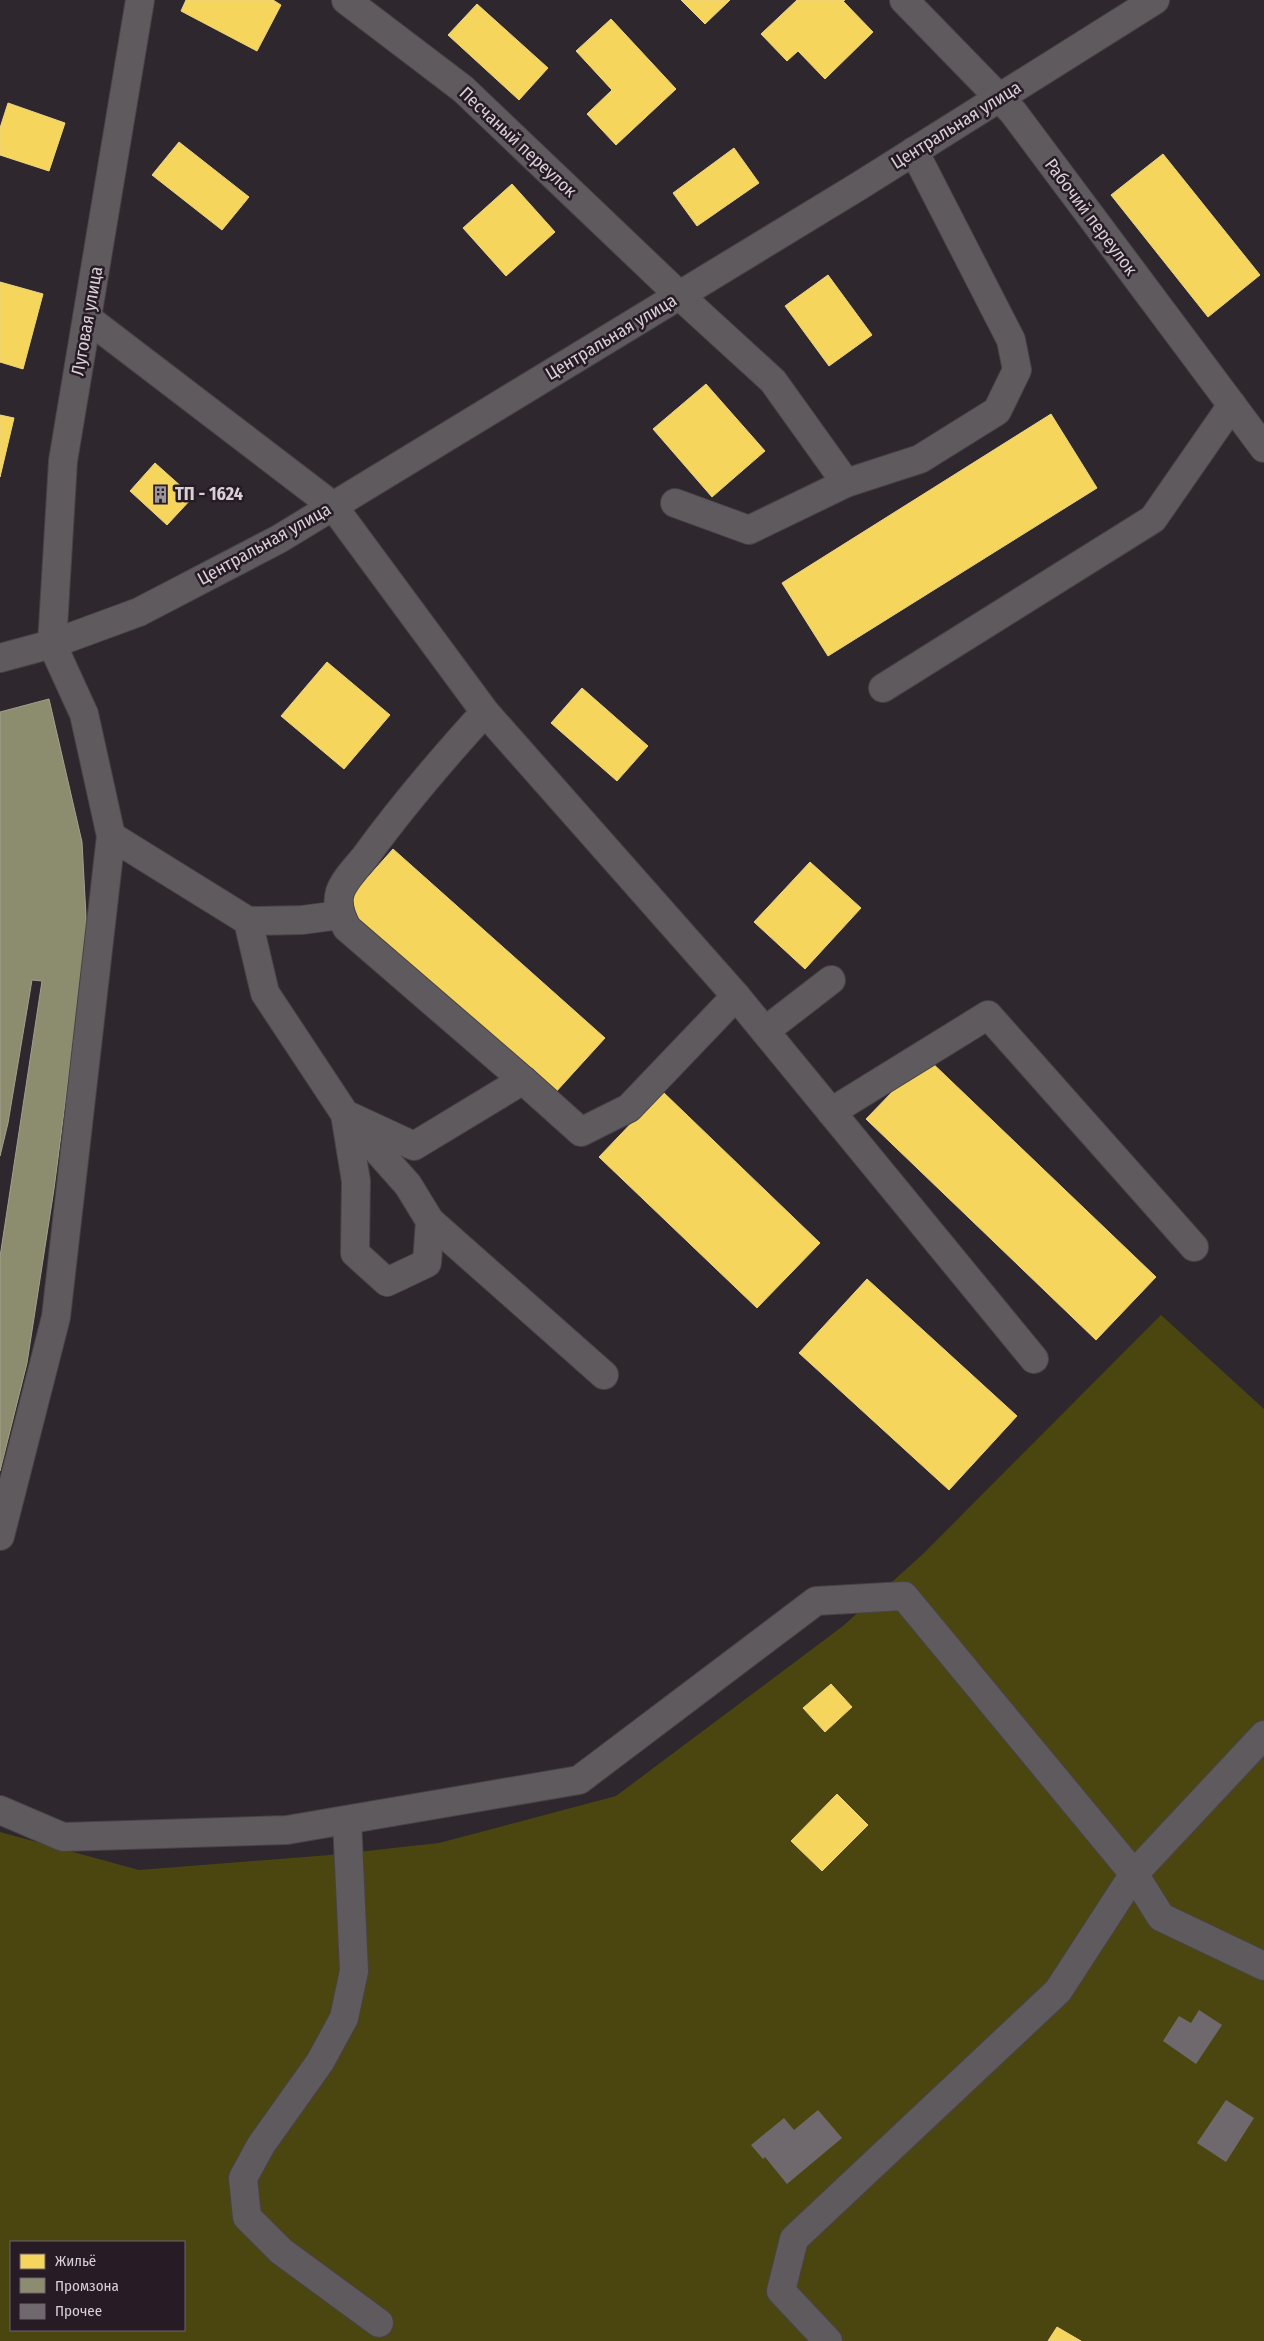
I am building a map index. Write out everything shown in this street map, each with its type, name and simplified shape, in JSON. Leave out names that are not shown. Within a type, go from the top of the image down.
[{"type":"street","name":"Луговая улица","points":[[52,644],[63,461],[140,0]]},
{"type":"street","name":"Песчаный переулок","points":[[346,0],[463,88],[679,295],[773,380],[846,483]]},
{"type":"street","name":"Рабочий переулок","points":[[904,0],[1013,112],[1264,448]]},
{"type":"street","name":"Центральная улица","points":[[0,658],[52,644],[139,612],[279,539],[914,152],[1156,0]]},
{"type":"street","points":[[674,503],[749,530],[846,483],[920,459],[997,411],[1017,370],[1011,340],[914,152]]},
{"type":"street","points":[[87,318],[333,506],[485,712],[736,996],[1034,1359]]},
{"type":"street","points":[[883,688],[1154,519],[1232,405]]},
{"type":"street","points":[[0,1536],[56,1317],[111,836],[84,714],[52,644]]},
{"type":"street","points":[[485,712],[448,752],[340,891],[338,904],[340,915],[347,928],[581,1132],[629,1108],[736,996]]},
{"type":"street","points":[[111,836],[248,921],[302,920],[340,915]]},
{"type":"street","points":[[248,921],[265,992],[345,1114],[408,1185],[430,1221],[604,1375]]},
{"type":"street","points":[[765,1031],[831,980]]},
{"type":"street","points":[[832,1112],[988,1015],[1194,1247]]},
{"type":"street","points":[[345,1114],[414,1146],[523,1080]]},
{"type":"street","points":[[345,1114],[356,1181],[355,1254],[388,1282],[427,1263],[430,1221]]},
{"type":"street","points":[[0,1810],[63,1837],[287,1830],[578,1780],[816,1601],[904,1596],[1134,1874],[1161,1918],[1264,1966]]},
{"type":"street","points":[[828,2341],[781,2291],[794,2239],[1058,1991],[1134,1874],[1264,1735]]},
{"type":"street","points":[[346,1820],[354,1970],[344,2018],[320,2062],[261,2145],[243,2178],[247,2217],[281,2251],[379,2323]]},
{"type":"shaded area","points":[[1161,1315],[1264,1409],[1264,2341],[0,2341],[0,1832],[139,1870],[330,1855],[439,1843],[616,1796],[843,1626],[923,1554]]},
{"type":"building: Жильё","points":[[186,0],[273,0],[281,5],[257,51],[181,11]]},
{"type":"building: Жильё","points":[[681,0],[730,0],[705,24]]},
{"type":"building: Жильё","points":[[797,0],[845,0],[843,1],[873,32],[825,79],[798,51],[787,61],[761,34]]},
{"type":"building: Жильё","points":[[477,4],[548,68],[519,100],[448,35]]},
{"type":"building: Жильё","points":[[611,19],[676,89],[616,145],[587,114],[612,90],[576,51]]},
{"type":"building: Жильё","points":[[8,103],[65,123],[49,171],[0,155],[0,128]]},
{"type":"building: Жильё","points":[[179,142],[249,197],[222,230],[152,175]]},
{"type":"building: Жильё","points":[[734,148],[759,183],[697,226],[673,193]]},
{"type":"building: Жильё","points":[[1163,154],[1260,275],[1208,317],[1111,195]]},
{"type":"building: Жильё","points":[[512,184],[555,232],[506,276],[463,228]]},
{"type":"building: Жильё","points":[[828,275],[872,335],[829,366],[785,306]]},
{"type":"building: Жильё","points":[[0,282],[43,294],[23,369],[0,362]]},
{"type":"building: Жильё","points":[[706,384],[765,451],[712,497],[653,429]]},
{"type":"building: Жильё","points":[[1051,414],[1097,488],[828,656],[782,583]]},
{"type":"building: Жильё","points":[[0,415],[14,418],[0,477]]},
{"type":"building: Жильё","name":"ТП - 1624","points":[[155,463],[193,497],[167,525],[130,491]]},
{"type":"building: Жильё","points":[[327,662],[390,715],[344,769],[281,716]]},
{"type":"building: Жильё","points":[[582,688],[648,746],[617,781],[551,723]]},
{"type":"building: Жильё","points":[[393,849],[605,1038],[554,1094],[343,905]]},
{"type":"building: Жильё","points":[[810,862],[861,908],[805,969],[754,922]]},
{"type":"building: Жильё","points":[[926,1057],[1156,1277],[1096,1340],[866,1119]]},
{"type":"building: Жильё","points":[[662,1091],[820,1243],[757,1308],[599,1157]]},
{"type":"building: Жильё","points":[[867,1279],[1017,1416],[949,1490],[799,1353]]},
{"type":"building: Жильё","points":[[831,1684],[852,1707],[825,1732],[803,1708]]},
{"type":"building: Жильё","points":[[837,1794],[868,1825],[822,1871],[791,1841]]},
{"type":"building: Жильё","points":[[1057,2327],[1081,2341],[1048,2341]]},
{"type":"building: Промзона","points":[[49,699],[82,842],[87,935],[54,1189],[27,1363],[0,1471],[0,1257],[42,981],[32,980],[8,1123],[0,1156],[0,712]]},
{"type":"building: Прочее","points":[[1199,2010],[1222,2025],[1196,2064],[1163,2041],[1179,2016],[1191,2023]]},
{"type":"building: Прочее","points":[[1226,2100],[1254,2118],[1226,2162],[1197,2143]]},
{"type":"building: Прочее","points":[[818,2110],[842,2138],[787,2184],[765,2157],[763,2159],[751,2145],[784,2118],[794,2130]]},
{"type":"place","name":"ТП - 1624","points":[[161,494]]}]
